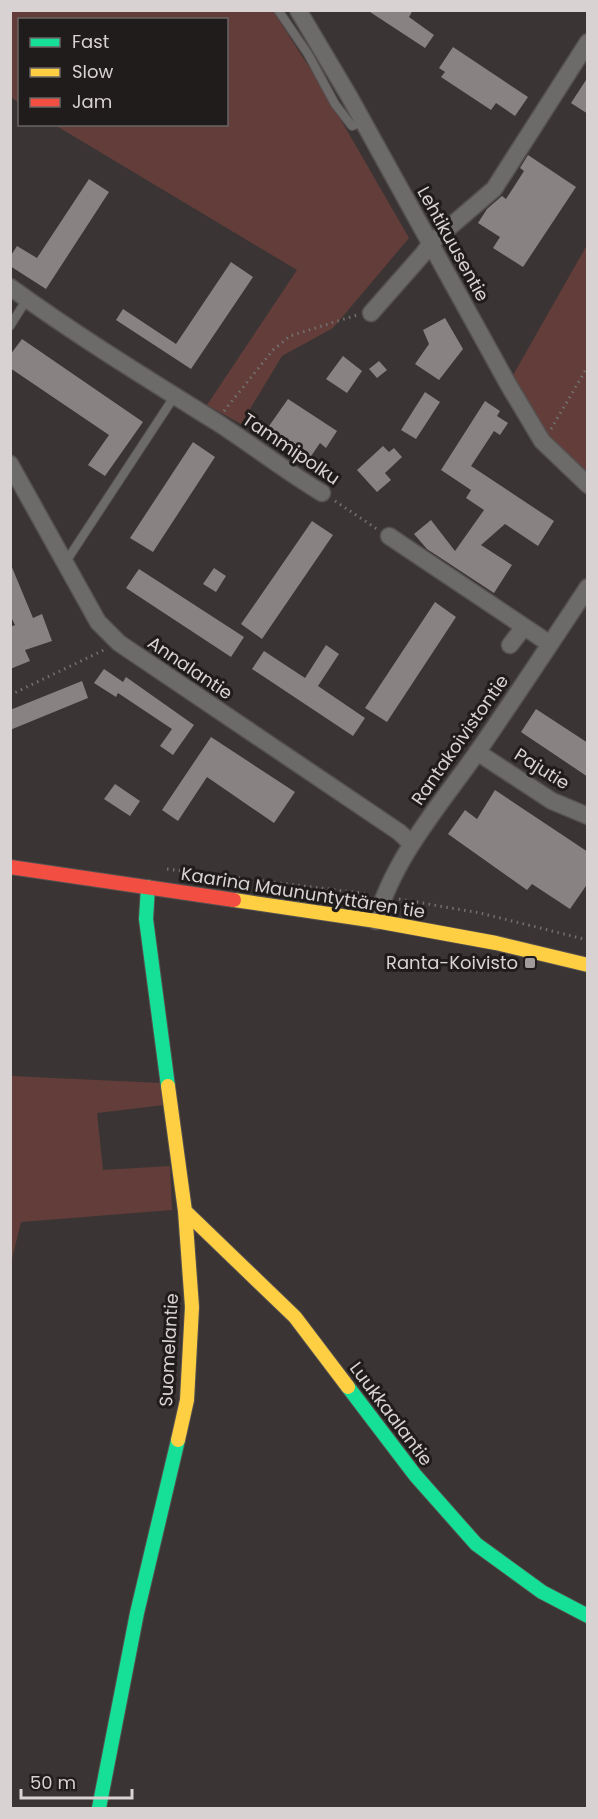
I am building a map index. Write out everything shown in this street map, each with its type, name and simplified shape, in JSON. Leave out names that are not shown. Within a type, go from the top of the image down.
[{"type":"street","name":"Lehtikuusentie","points":[[298,10],[542,441],[588,485]]},
{"type":"street","points":[[371,313],[430,243],[494,189],[588,42]]},
{"type":"street","name":"Tammipolku","points":[[10,287],[322,493]]},
{"type":"street","name":"Annalantie","points":[[10,464],[98,622],[119,643],[399,832],[412,844]]},
{"type":"street","points":[[389,536],[550,644]]},
{"type":"street","name":"Rantakoivistontie","points":[[376,921],[383,896],[412,844],[588,587]]},
{"type":"street","points":[[510,645],[524,627]]},
{"type":"street","name":"Pajutie","points":[[477,752],[552,801],[588,816]]},
{"type":"street","name":"Kaarina Maununtyttären tie","points":[[10,867],[376,921],[496,943],[588,965]]},
{"type":"street","name":"Suomelantie","points":[[99,1809],[137,1613],[187,1400],[192,1307],[184,1211],[146,919],[148,886]]},
{"type":"street","name":"Luukkaalantie","points":[[184,1211],[295,1317],[415,1475],[476,1545],[542,1592],[588,1616]]},
{"type":"lane","points":[[278,10],[308,54],[335,104],[352,126],[362,122]]},
{"type":"lane","points":[[10,326],[27,299]]},
{"type":"lane","points":[[65,563],[174,397]]},
{"type":"path","points":[[215,422],[273,350],[290,336],[356,315],[371,313]]},
{"type":"path","points":[[542,441],[556,424],[588,366]]},
{"type":"path","name":"Tammipolku","points":[[322,493],[389,536]]},
{"type":"path","points":[[10,695],[119,643]]},
{"type":"path","points":[[156,868],[383,896],[480,913],[588,940]]},
{"type":"shaded area","points":[[10,11],[273,11],[322,87],[409,238],[333,328],[282,356],[241,424],[207,405],[297,270],[57,126],[228,126],[228,18],[18,18],[18,102],[11,97]]},
{"type":"shaded area","points":[[587,245],[587,485],[557,457],[508,384]]},
{"type":"shaded area","points":[[11,1076],[160,1083],[164,1105],[97,1113],[103,1170],[170,1166],[172,1210],[21,1222],[11,1263]]},
{"type":"building","points":[[367,10],[413,10],[409,17],[434,35],[425,48]]},
{"type":"building","points":[[453,47],[528,97],[515,116],[496,103],[491,110],[441,77],[445,72],[439,68]]},
{"type":"building","points":[[588,77],[588,114],[571,103]]},
{"type":"building","points":[[528,155],[576,187],[523,267],[493,248],[500,237],[478,223],[487,209],[502,196],[506,199],[524,171],[520,168]]},
{"type":"building","points":[[89,179],[109,192],[46,289],[10,266],[10,257],[17,246],[37,258]]},
{"type":"building","points":[[231,262],[253,277],[191,369],[116,320],[123,309],[176,344]]},
{"type":"building","points":[[445,318],[463,349],[439,380],[415,364],[429,344],[423,330]]},
{"type":"building","points":[[22,339],[143,422],[105,476],[88,465],[109,435],[10,368],[10,355]]},
{"type":"building","points":[[343,356],[362,371],[347,393],[326,379]]},
{"type":"building","points":[[379,361],[387,370],[377,378],[369,369]]},
{"type":"building","points":[[425,392],[440,402],[416,439],[401,430]]},
{"type":"building","points":[[288,399],[337,431],[326,448],[320,443],[307,462],[262,436]]},
{"type":"building","points":[[485,401],[500,411],[497,416],[508,423],[500,435],[494,431],[471,466],[554,521],[538,546],[505,524],[481,545],[512,565],[494,593],[427,549],[414,534],[431,520],[455,551],[484,510],[466,498],[471,490],[441,470]]},
{"type":"building","points":[[193,442],[215,457],[153,552],[130,538]]},
{"type":"building","points":[[383,446],[389,452],[394,448],[402,457],[385,473],[391,480],[377,492],[357,470]]},
{"type":"building","points":[[312,521],[333,535],[262,639],[241,624]]},
{"type":"building","points":[[11,565],[33,618],[42,614],[52,641],[25,650],[30,661],[10,669],[10,627],[15,625],[10,615]]},
{"type":"building","points":[[214,568],[226,576],[216,592],[203,584]]},
{"type":"building","points":[[139,569],[244,637],[231,657],[126,588]]},
{"type":"building","points":[[435,602],[456,617],[387,722],[365,708]]},
{"type":"building","points":[[326,645],[339,654],[318,686],[365,718],[353,736],[252,669],[264,651],[305,678]]},
{"type":"building","points":[[104,669],[123,682],[126,677],[194,725],[173,755],[160,746],[172,729],[118,693],[116,697],[94,683]]},
{"type":"building","points":[[82,681],[88,698],[10,730],[10,710]]},
{"type":"building","points":[[536,709],[588,743],[588,777],[521,732]]},
{"type":"building","points":[[211,737],[295,792],[274,823],[207,777],[178,821],[162,810]]},
{"type":"building","points":[[115,784],[140,801],[130,816],[104,799]]},
{"type":"building","points":[[495,790],[588,852],[588,883],[570,909],[532,884],[527,890],[448,834],[465,810],[477,819]]},
{"type":"traffic: fast","points":[[148,887],[146,919],[168,1086]]},
{"type":"traffic: fast","points":[[348,1387],[415,1475],[476,1544],[542,1592],[588,1616]]},
{"type":"traffic: fast","points":[[99,1808],[137,1613],[178,1440]]},
{"type":"traffic: slow","points":[[234,900],[376,921],[496,943],[588,965]]},
{"type":"traffic: slow","points":[[168,1086],[185,1211],[192,1307],[187,1400],[178,1440]]},
{"type":"traffic: slow","points":[[185,1211],[295,1317],[348,1387]]},
{"type":"traffic: jam","points":[[10,867],[234,900]]},
{"type":"place","name":"Ranta-Koivisto","points":[[530,963]]}]
